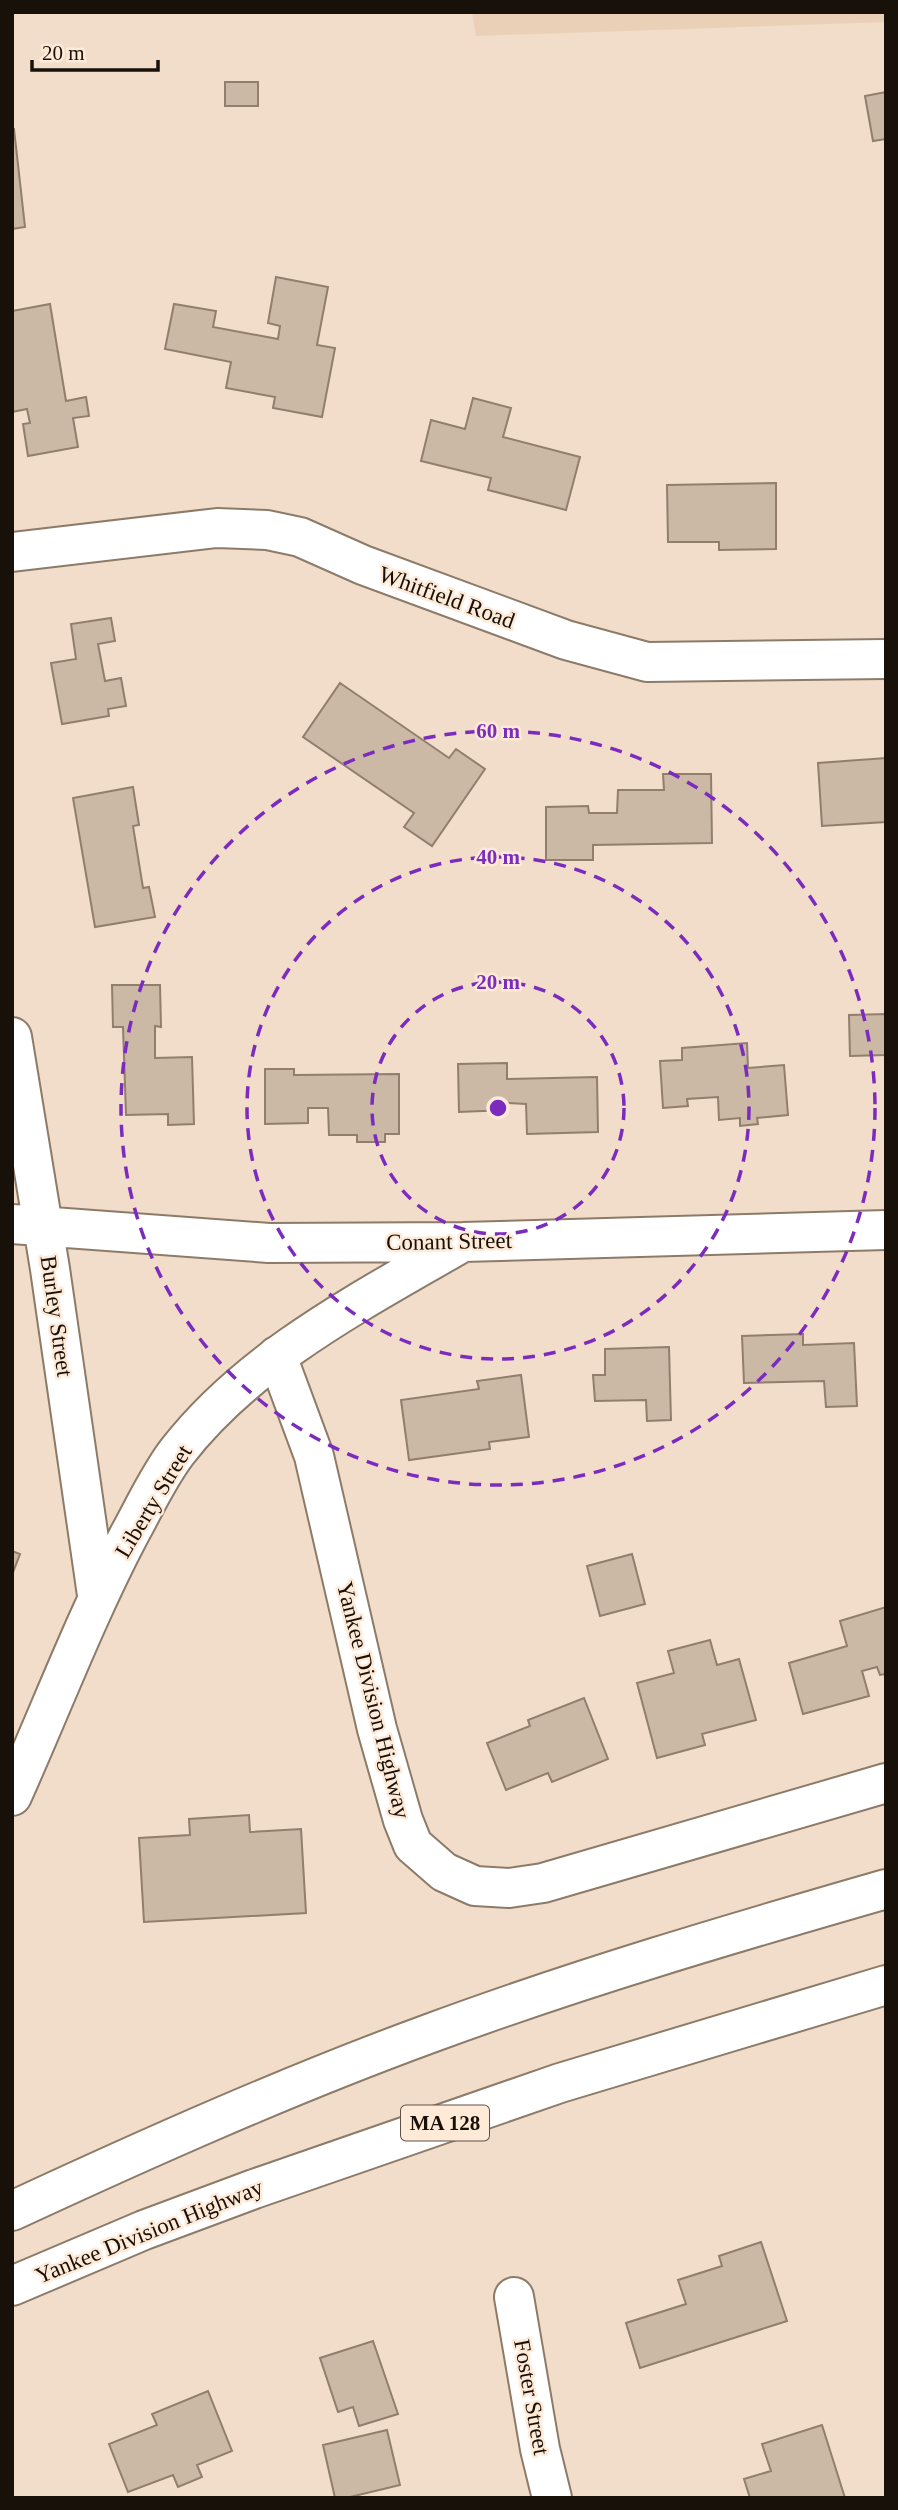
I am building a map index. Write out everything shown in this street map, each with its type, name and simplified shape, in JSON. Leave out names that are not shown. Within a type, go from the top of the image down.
[{"type":"main road","name":"Whitfield Road","points":[[12,552],[217,528],[267,530],[300,537],[363,565],[553,635],[647,662],[886,659]]},
{"type":"main road","name":"Burley Street","points":[[12,1037],[28,1225],[97,1595]]},
{"type":"main road","name":"Conant Street","points":[[28,1225],[269,1243],[463,1242],[886,1230]]},
{"type":"main road","name":"Liberty Street","points":[[12,1796],[97,1595],[177,1453],[221,1405],[277,1356],[463,1242]]},
{"type":"main road","name":"Yankee Division Highway","points":[[277,1356],[314,1456],[377,1728],[403,1820],[413,1845],[444,1872],[475,1886],[509,1888],[543,1883],[886,1783]]},
{"type":"main road","points":[[12,2211],[148,2148],[293,2086],[432,2032],[587,1979],[886,1889]]},
{"type":"main road","name":"Yankee Division Highway","points":[[12,2286],[144,2230],[254,2189],[560,2083],[886,1985]]},
{"type":"main road","points":[[12,2188],[148,2148]]},
{"type":"main road","points":[[12,2306],[254,2189]]},
{"type":"main road","name":"Foster Street","points":[[514,2297],[540,2449],[552,2498]]},
{"type":"shaded area","points":[[472,12],[886,12],[886,22],[476,36]]},
{"type":"building","points":[[225,82],[258,82],[258,106],[225,106]]},
{"type":"building","points":[[886,92],[886,139],[873,141],[865,96]]},
{"type":"building","points":[[12,129],[25,227],[12,229]]},
{"type":"building","points":[[276,277],[328,287],[317,345],[335,348],[322,417],[273,408],[275,397],[226,388],[231,362],[165,349],[174,304],[216,311],[213,327],[278,339],[280,326],[268,323]]},
{"type":"building","points":[[50,304],[66,401],[86,397],[89,416],[73,418],[78,447],[28,456],[23,424],[30,423],[27,409],[12,412],[12,311]]},
{"type":"building","points":[[473,398],[511,408],[503,437],[580,457],[566,510],[488,490],[491,478],[421,461],[431,420],[465,429]]},
{"type":"building","points":[[776,483],[776,549],[719,550],[719,542],[668,542],[667,485]]},
{"type":"building","points":[[111,618],[115,641],[98,644],[105,681],[121,678],[126,706],[108,709],[109,716],[62,724],[51,663],[76,659],[71,624]]},
{"type":"building","points":[[340,683],[449,758],[456,749],[485,769],[432,846],[404,827],[414,813],[303,737]]},
{"type":"building","points":[[886,758],[886,822],[822,826],[818,763]]},
{"type":"building","points":[[663,774],[711,774],[712,843],[593,845],[593,860],[546,860],[546,807],[588,806],[589,813],[617,813],[618,790],[664,790]]},
{"type":"building","points":[[133,787],[139,825],[133,826],[143,888],[149,887],[155,917],[95,927],[73,798]]},
{"type":"building","points":[[112,985],[160,985],[161,1027],[155,1026],[155,1058],[192,1057],[194,1124],[168,1125],[168,1114],[126,1115],[123,1027],[113,1027]]},
{"type":"building","points":[[886,1014],[886,1055],[850,1056],[849,1015]]},
{"type":"building","points":[[747,1043],[748,1068],[784,1065],[788,1115],[757,1118],[758,1124],[740,1126],[740,1118],[719,1120],[718,1097],[687,1099],[688,1106],[663,1108],[660,1061],[682,1060],[682,1048]]},
{"type":"building","points":[[507,1063],[507,1079],[597,1077],[598,1132],[527,1134],[526,1104],[507,1103],[507,1110],[459,1112],[458,1064]]},
{"type":"building","points":[[265,1069],[294,1069],[294,1075],[399,1074],[399,1134],[385,1134],[385,1142],[357,1142],[357,1135],[329,1135],[328,1108],[308,1108],[308,1123],[265,1124]]},
{"type":"building","points":[[803,1334],[803,1345],[854,1343],[857,1406],[826,1407],[824,1381],[744,1383],[742,1336]]},
{"type":"building","points":[[669,1347],[671,1420],[647,1421],[646,1400],[595,1401],[593,1375],[605,1375],[605,1349]]},
{"type":"building","points":[[521,1375],[529,1437],[489,1442],[490,1449],[409,1460],[401,1400],[479,1389],[477,1381]]},
{"type":"building","points":[[12,1551],[20,1554],[12,1575]]},
{"type":"building","points":[[632,1554],[645,1604],[600,1616],[587,1566]]},
{"type":"building","points":[[886,1607],[886,1674],[880,1675],[877,1667],[862,1671],[869,1696],[803,1714],[789,1663],[847,1646],[840,1621]]},
{"type":"building","points":[[710,1640],[717,1665],[739,1659],[756,1720],[702,1734],[705,1745],[657,1758],[637,1683],[674,1673],[668,1651]]},
{"type":"building","points":[[584,1698],[608,1759],[552,1782],[548,1773],[506,1790],[487,1743],[530,1726],[528,1720]]},
{"type":"building","points":[[249,1815],[250,1832],[301,1829],[306,1913],[144,1922],[139,1838],[190,1835],[189,1819]]},
{"type":"building","points":[[761,2242],[787,2321],[640,2368],[626,2323],[686,2304],[678,2280],[722,2266],[719,2256]]},
{"type":"building","points":[[373,2341],[398,2414],[359,2426],[353,2407],[338,2412],[320,2358]]},
{"type":"building","points":[[208,2391],[232,2451],[197,2465],[202,2477],[178,2487],[173,2475],[128,2492],[109,2444],[157,2425],[152,2414]]},
{"type":"building","points":[[822,2425],[845,2498],[750,2498],[744,2479],[771,2471],[762,2444]]},
{"type":"building","points":[[387,2430],[400,2485],[346,2498],[335,2498],[323,2445]]}]
